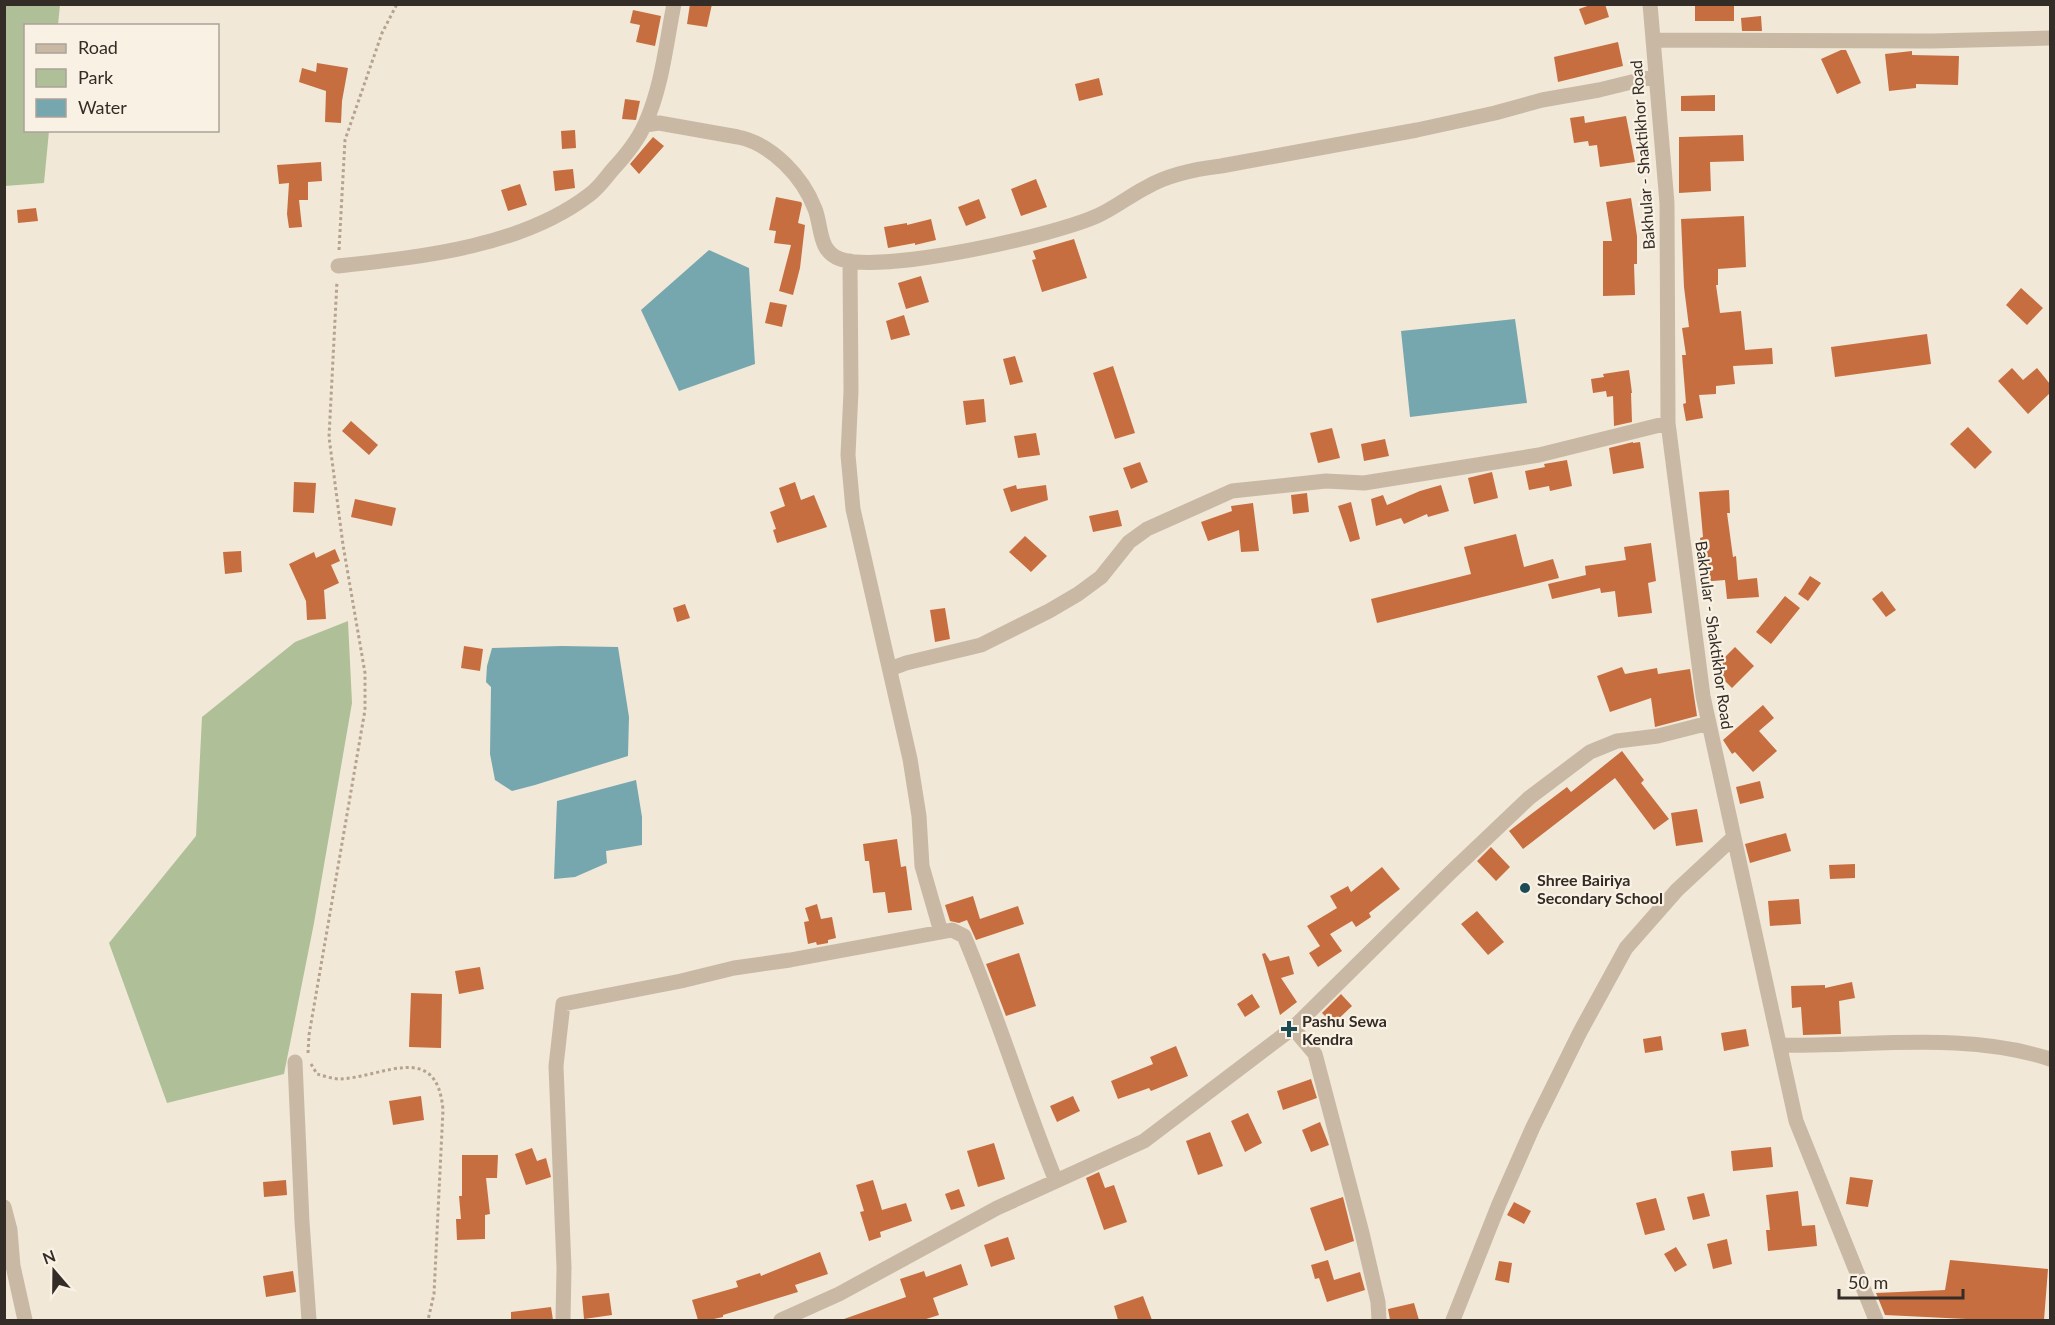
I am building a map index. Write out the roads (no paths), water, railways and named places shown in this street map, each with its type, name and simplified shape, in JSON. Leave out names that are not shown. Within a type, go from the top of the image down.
[{"type":"street","points":[[338,266],[408,258],[516,233],[549,219],[590,194],[624,157],[645,125],[658,87],[674,4]]},
{"type":"street","name":"Bakhular - Shaktikhor Road","points":[[1650,4],[1667,203],[1668,423],[1703,696],[1796,1121],[1876,1320]]},
{"type":"street","points":[[1653,40],[1910,41],[2050,38]]},
{"type":"street","points":[[645,125],[659,123],[745,138],[774,154],[795,174],[816,210],[823,243],[831,255],[850,261],[903,260],[994,245],[1055,230],[1098,215],[1148,186],[1196,169],[1417,130],[1656,76]]},
{"type":"street","points":[[850,261],[848,455],[853,509],[910,759],[917,805],[922,866],[941,932]]},
{"type":"street","points":[[890,669],[981,645],[1049,611],[1101,577],[1130,542],[1147,529],[1232,491],[1326,481],[1364,483],[1539,455],[1668,423]]},
{"type":"street","points":[[782,1320],[839,1294],[997,1208],[1144,1141],[1293,1028],[1450,873],[1522,806],[1590,752],[1617,741],[1658,736],[1709,723]]},
{"type":"street","points":[[1453,1320],[1499,1204],[1533,1127],[1580,1032],[1626,948],[1677,890],[1734,837]]},
{"type":"street","points":[[563,1320],[564,1268],[556,1066],[563,1004],[681,981],[734,968],[952,930],[964,936],[1056,1181]]},
{"type":"street","points":[[1293,1028],[1315,1054],[1362,1233],[1378,1302],[1379,1320]]},
{"type":"street","points":[[1780,1045],[1935,1042],[1986,1044],[2050,1059]]},
{"type":"street","points":[[295,1062],[309,1320]]},
{"type":"street","points":[[4,1206],[10,1230],[13,1266],[25,1320]]},
{"type":"water","points":[[709,250],[749,268],[755,364],[679,391],[641,310]]},
{"type":"water","points":[[1515,319],[1527,403],[1410,417],[1401,331]]},
{"type":"water","points":[[618,647],[629,717],[628,756],[512,791],[495,780],[490,754],[491,687],[486,682],[492,648]]},
{"type":"water","points":[[636,780],[642,817],[642,845],[606,851],[607,863],[575,877],[554,879],[557,801]]},
{"type":"place","name":"Shree Bairiya Secondary School","points":[[1525,888]]},
{"type":"place","name":"Pashu Sewa Kendra","points":[[1289,1029]]}]
